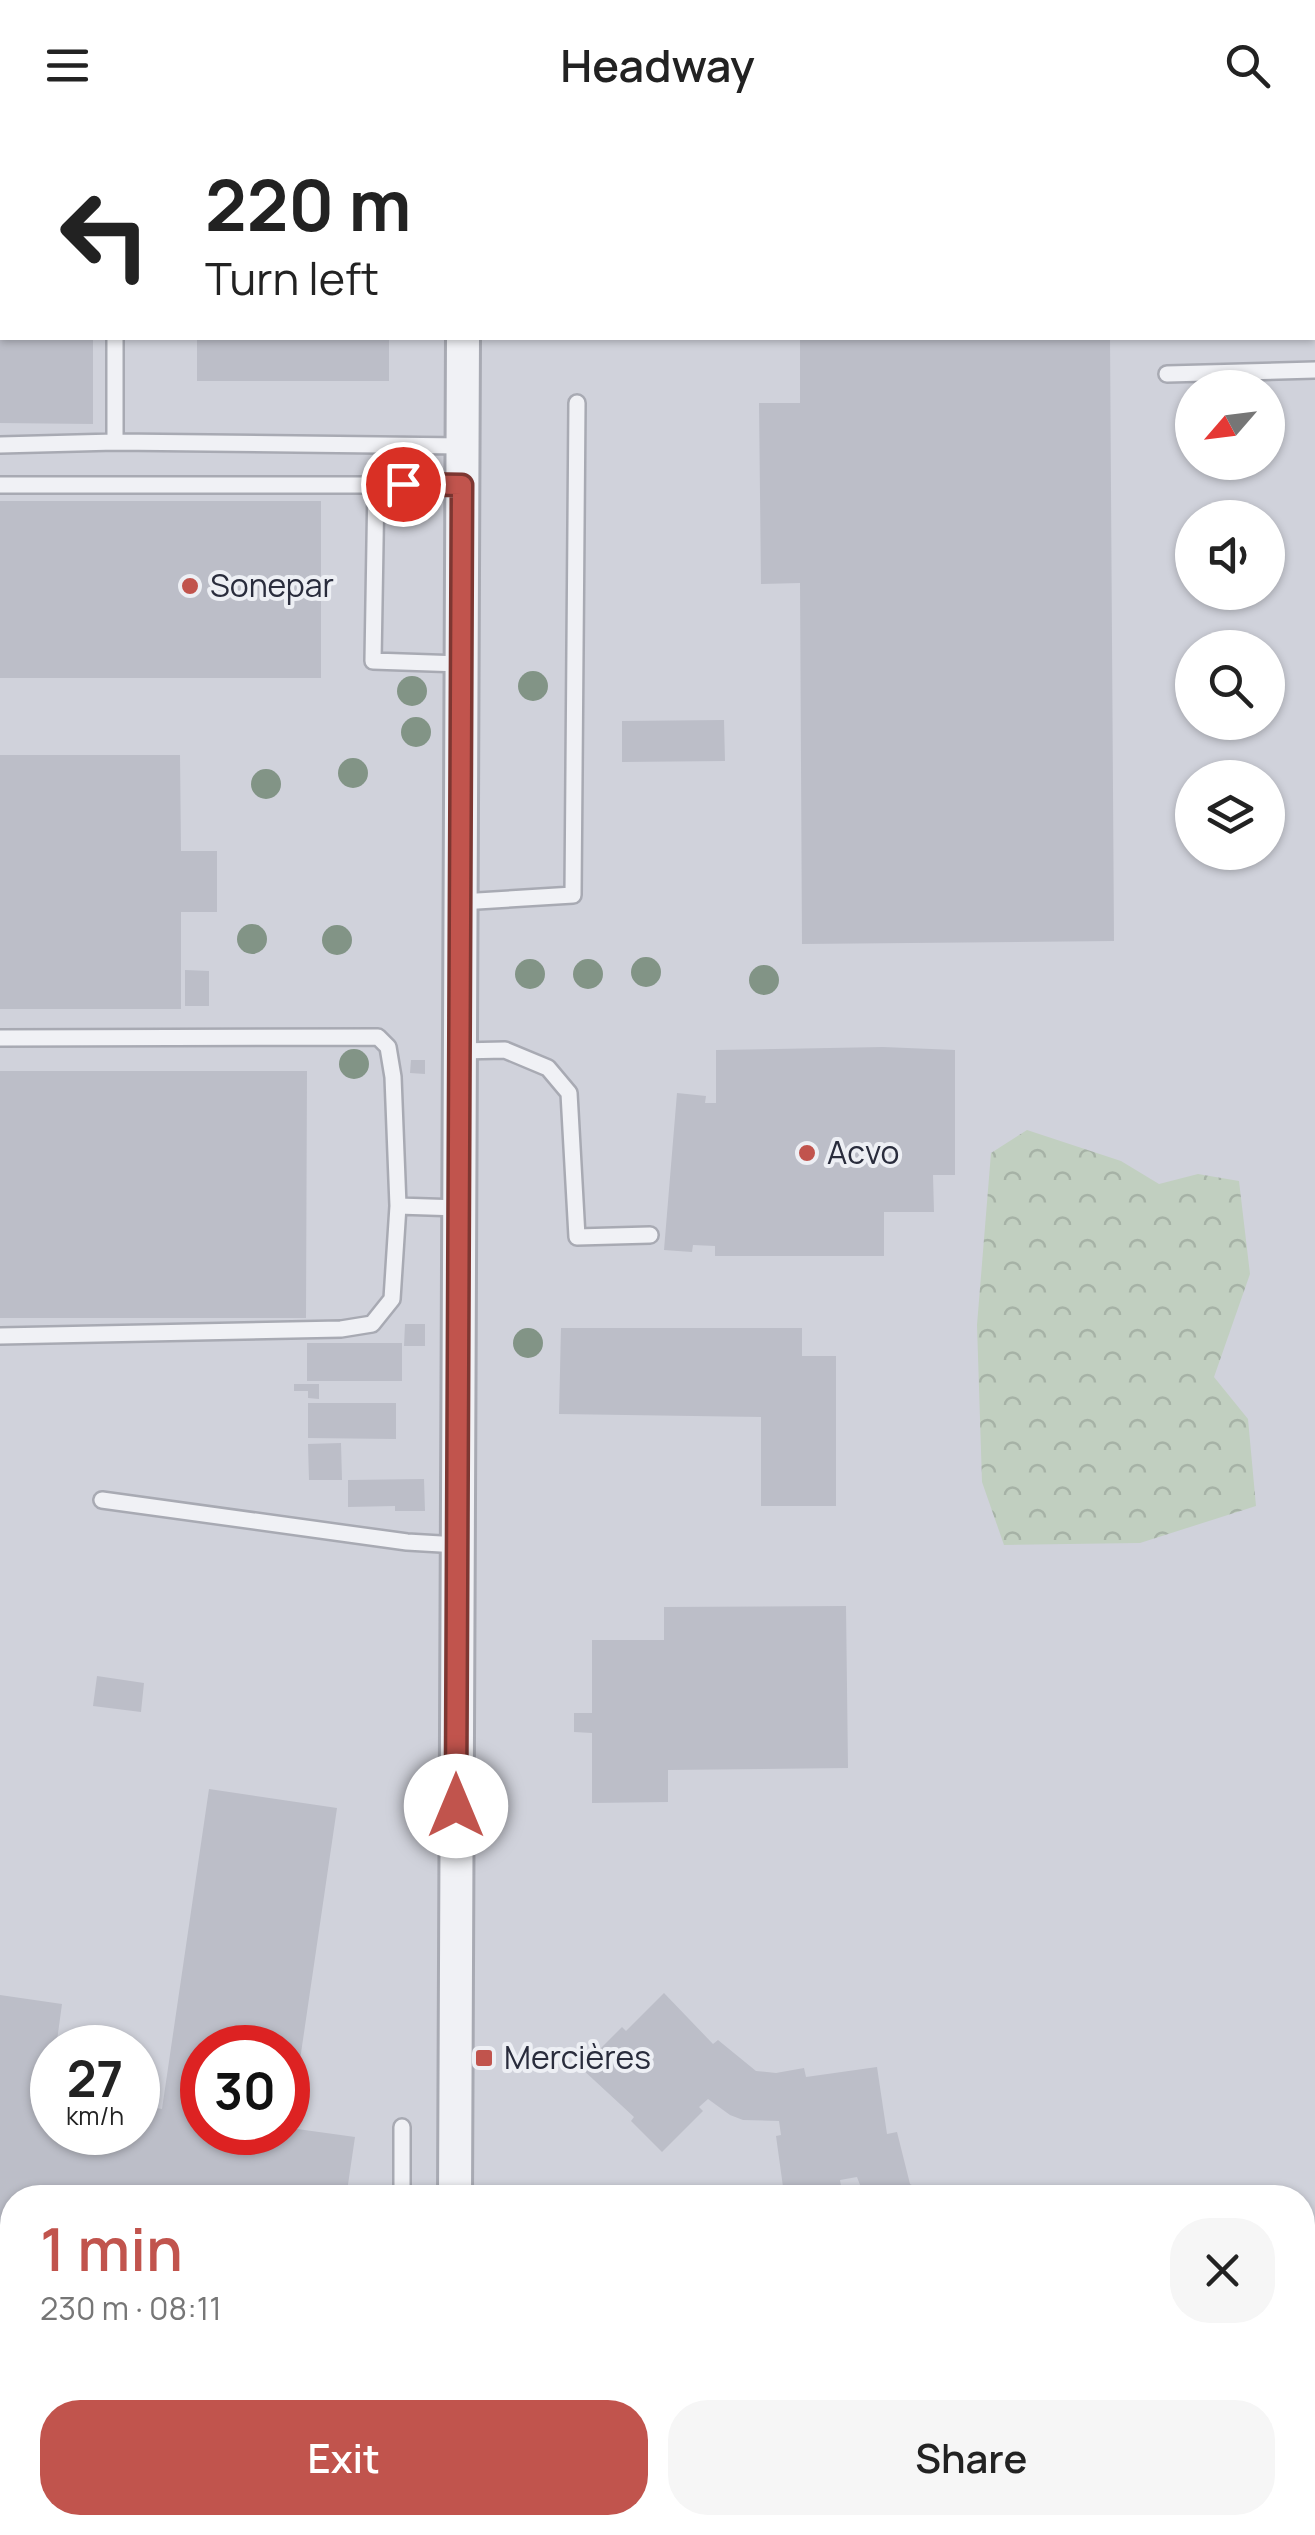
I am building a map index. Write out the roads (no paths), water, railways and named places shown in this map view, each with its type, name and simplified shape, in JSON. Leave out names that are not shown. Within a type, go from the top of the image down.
[{"type":"street","points":[[455,2185],[463,340]]},
{"type":"lane","points":[[114,340],[114,442]]},
{"type":"lane","points":[[1168,374],[1315,370]]},
{"type":"lane","points":[[461,902],[573,895],[577,402]]},
{"type":"lane","points":[[0,445],[114,442],[463,446]]},
{"type":"lane","points":[[376,484],[373,662],[461,664]]},
{"type":"lane","points":[[0,485],[462,485]]},
{"type":"lane","points":[[0,1038],[378,1037],[388,1048],[393,1077],[398,1206],[392,1298],[372,1324],[342,1329],[0,1336]]},
{"type":"lane","points":[[460,1052],[506,1050],[548,1068],[570,1093],[577,1237],[650,1235]]},
{"type":"lane","points":[[398,1206],[460,1208]]},
{"type":"lane","points":[[102,1500],[407,1542],[458,1545]]},
{"type":"lane","points":[[402,2127],[402,2185]]},
{"type":"place","name":"Sonepar","points":[[190,586]]},
{"type":"place","name":"Acvo","points":[[807,1153]]},
{"type":"place","name":"Mercières","points":[[484,2058]]}]
